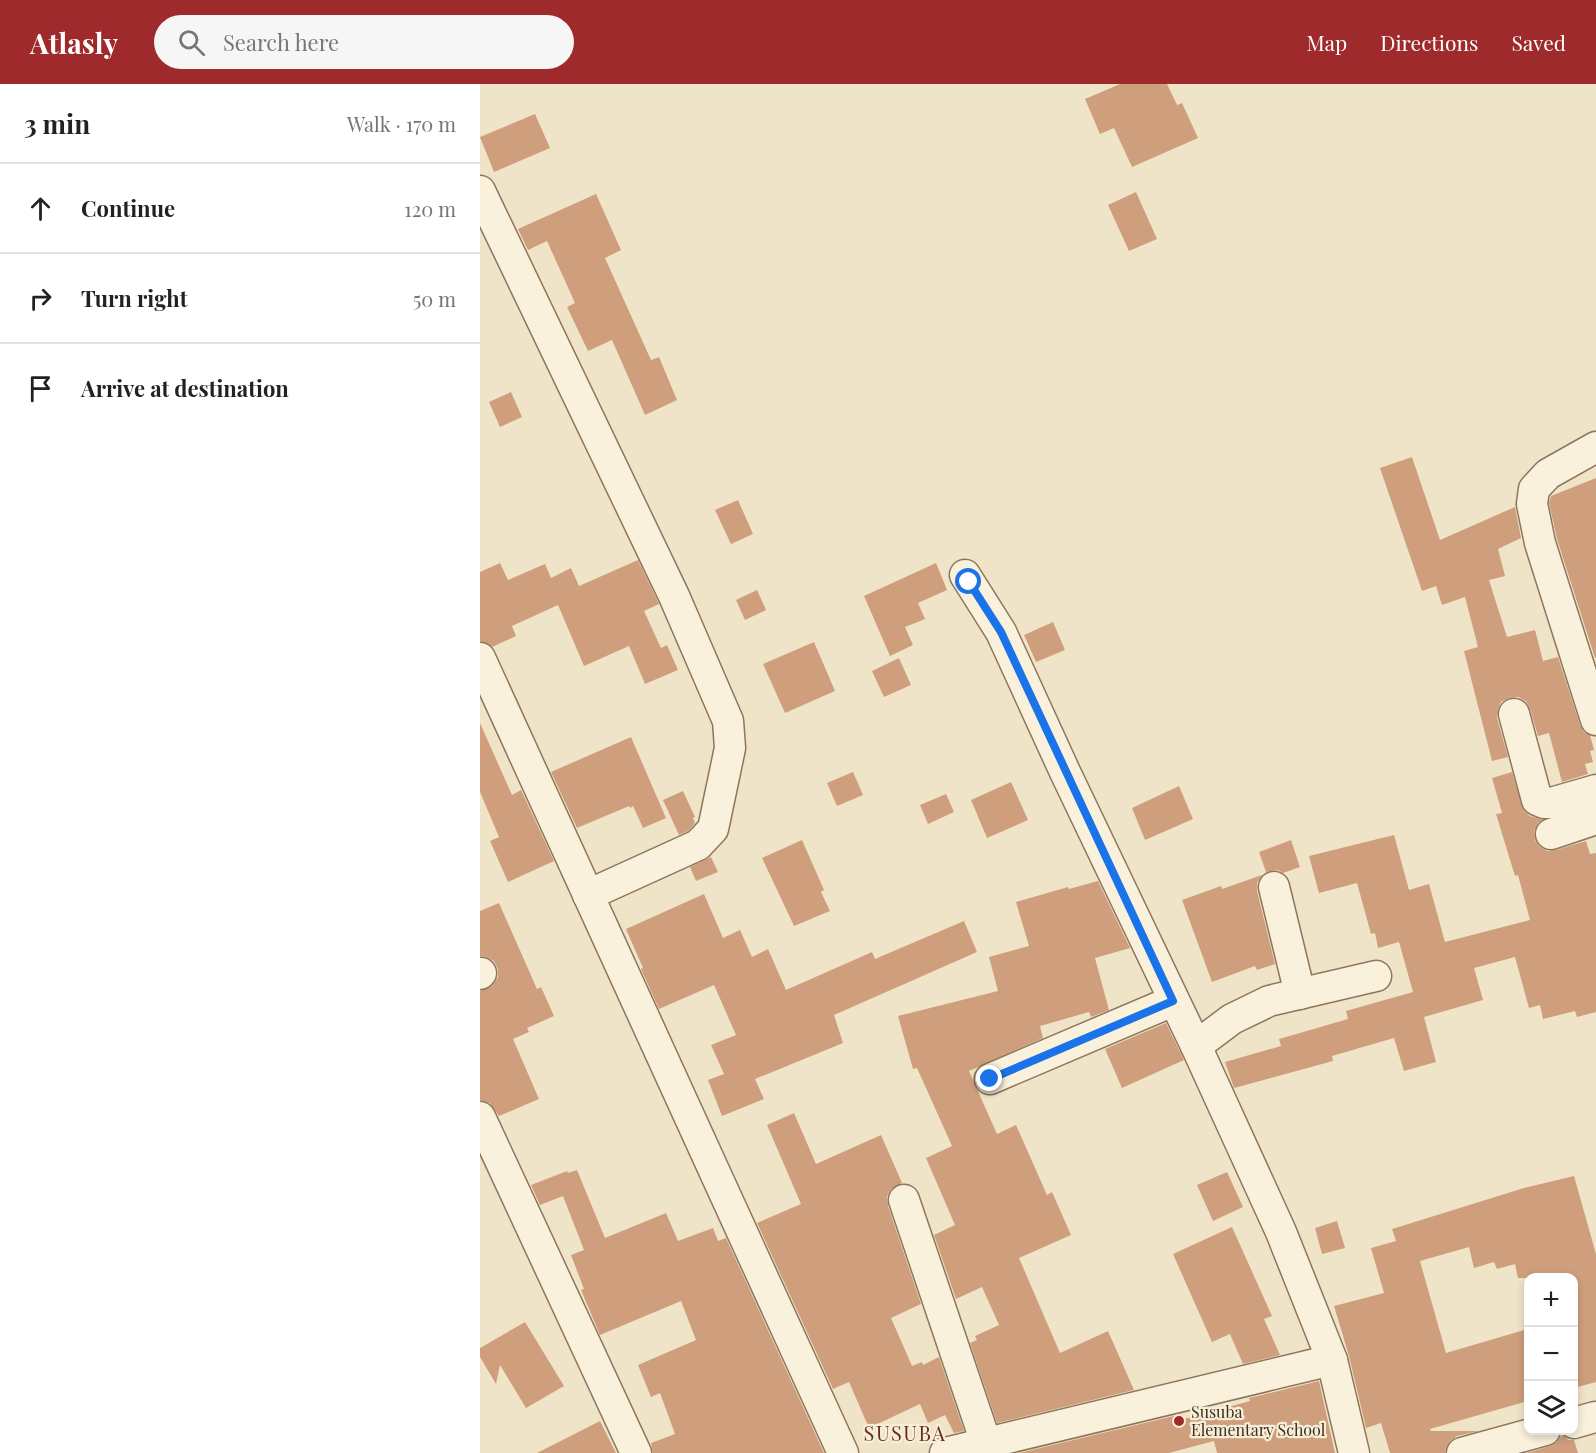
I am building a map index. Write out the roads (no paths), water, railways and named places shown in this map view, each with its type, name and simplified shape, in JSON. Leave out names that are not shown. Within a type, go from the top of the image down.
[{"type":"street","points":[[480,191],[674,596],[728,720],[730,748],[712,829],[698,845],[588,895]]},
{"type":"street","points":[[1596,447],[1548,474],[1534,489],[1532,504],[1540,543],[1596,720]]},
{"type":"street","points":[[965,576],[1001,632],[1281,1232],[1332,1360],[1354,1453]]},
{"type":"street","points":[[480,658],[843,1453]]},
{"type":"street","points":[[1514,714],[1537,800],[1544,804],[1551,803],[1596,790]]},
{"type":"street","points":[[1551,834],[1596,819]]},
{"type":"street","points":[[1275,887],[1300,994]]},
{"type":"street","points":[[1196,1046],[1232,1019],[1269,1001],[1376,976]]},
{"type":"street","points":[[990,1079],[1173,1001]]},
{"type":"street","points":[[480,1117],[636,1453]]},
{"type":"street","points":[[904,1200],[986,1443]]},
{"type":"street","points":[[945,1453],[1332,1360]]},
{"type":"street","points":[[1462,1453],[1530,1435]]},
{"type":"place","name":"Susuba Elementary School","points":[[1179,1421]]},
{"type":"district","name":"SUSUBA","points":[[905,1434]]}]
